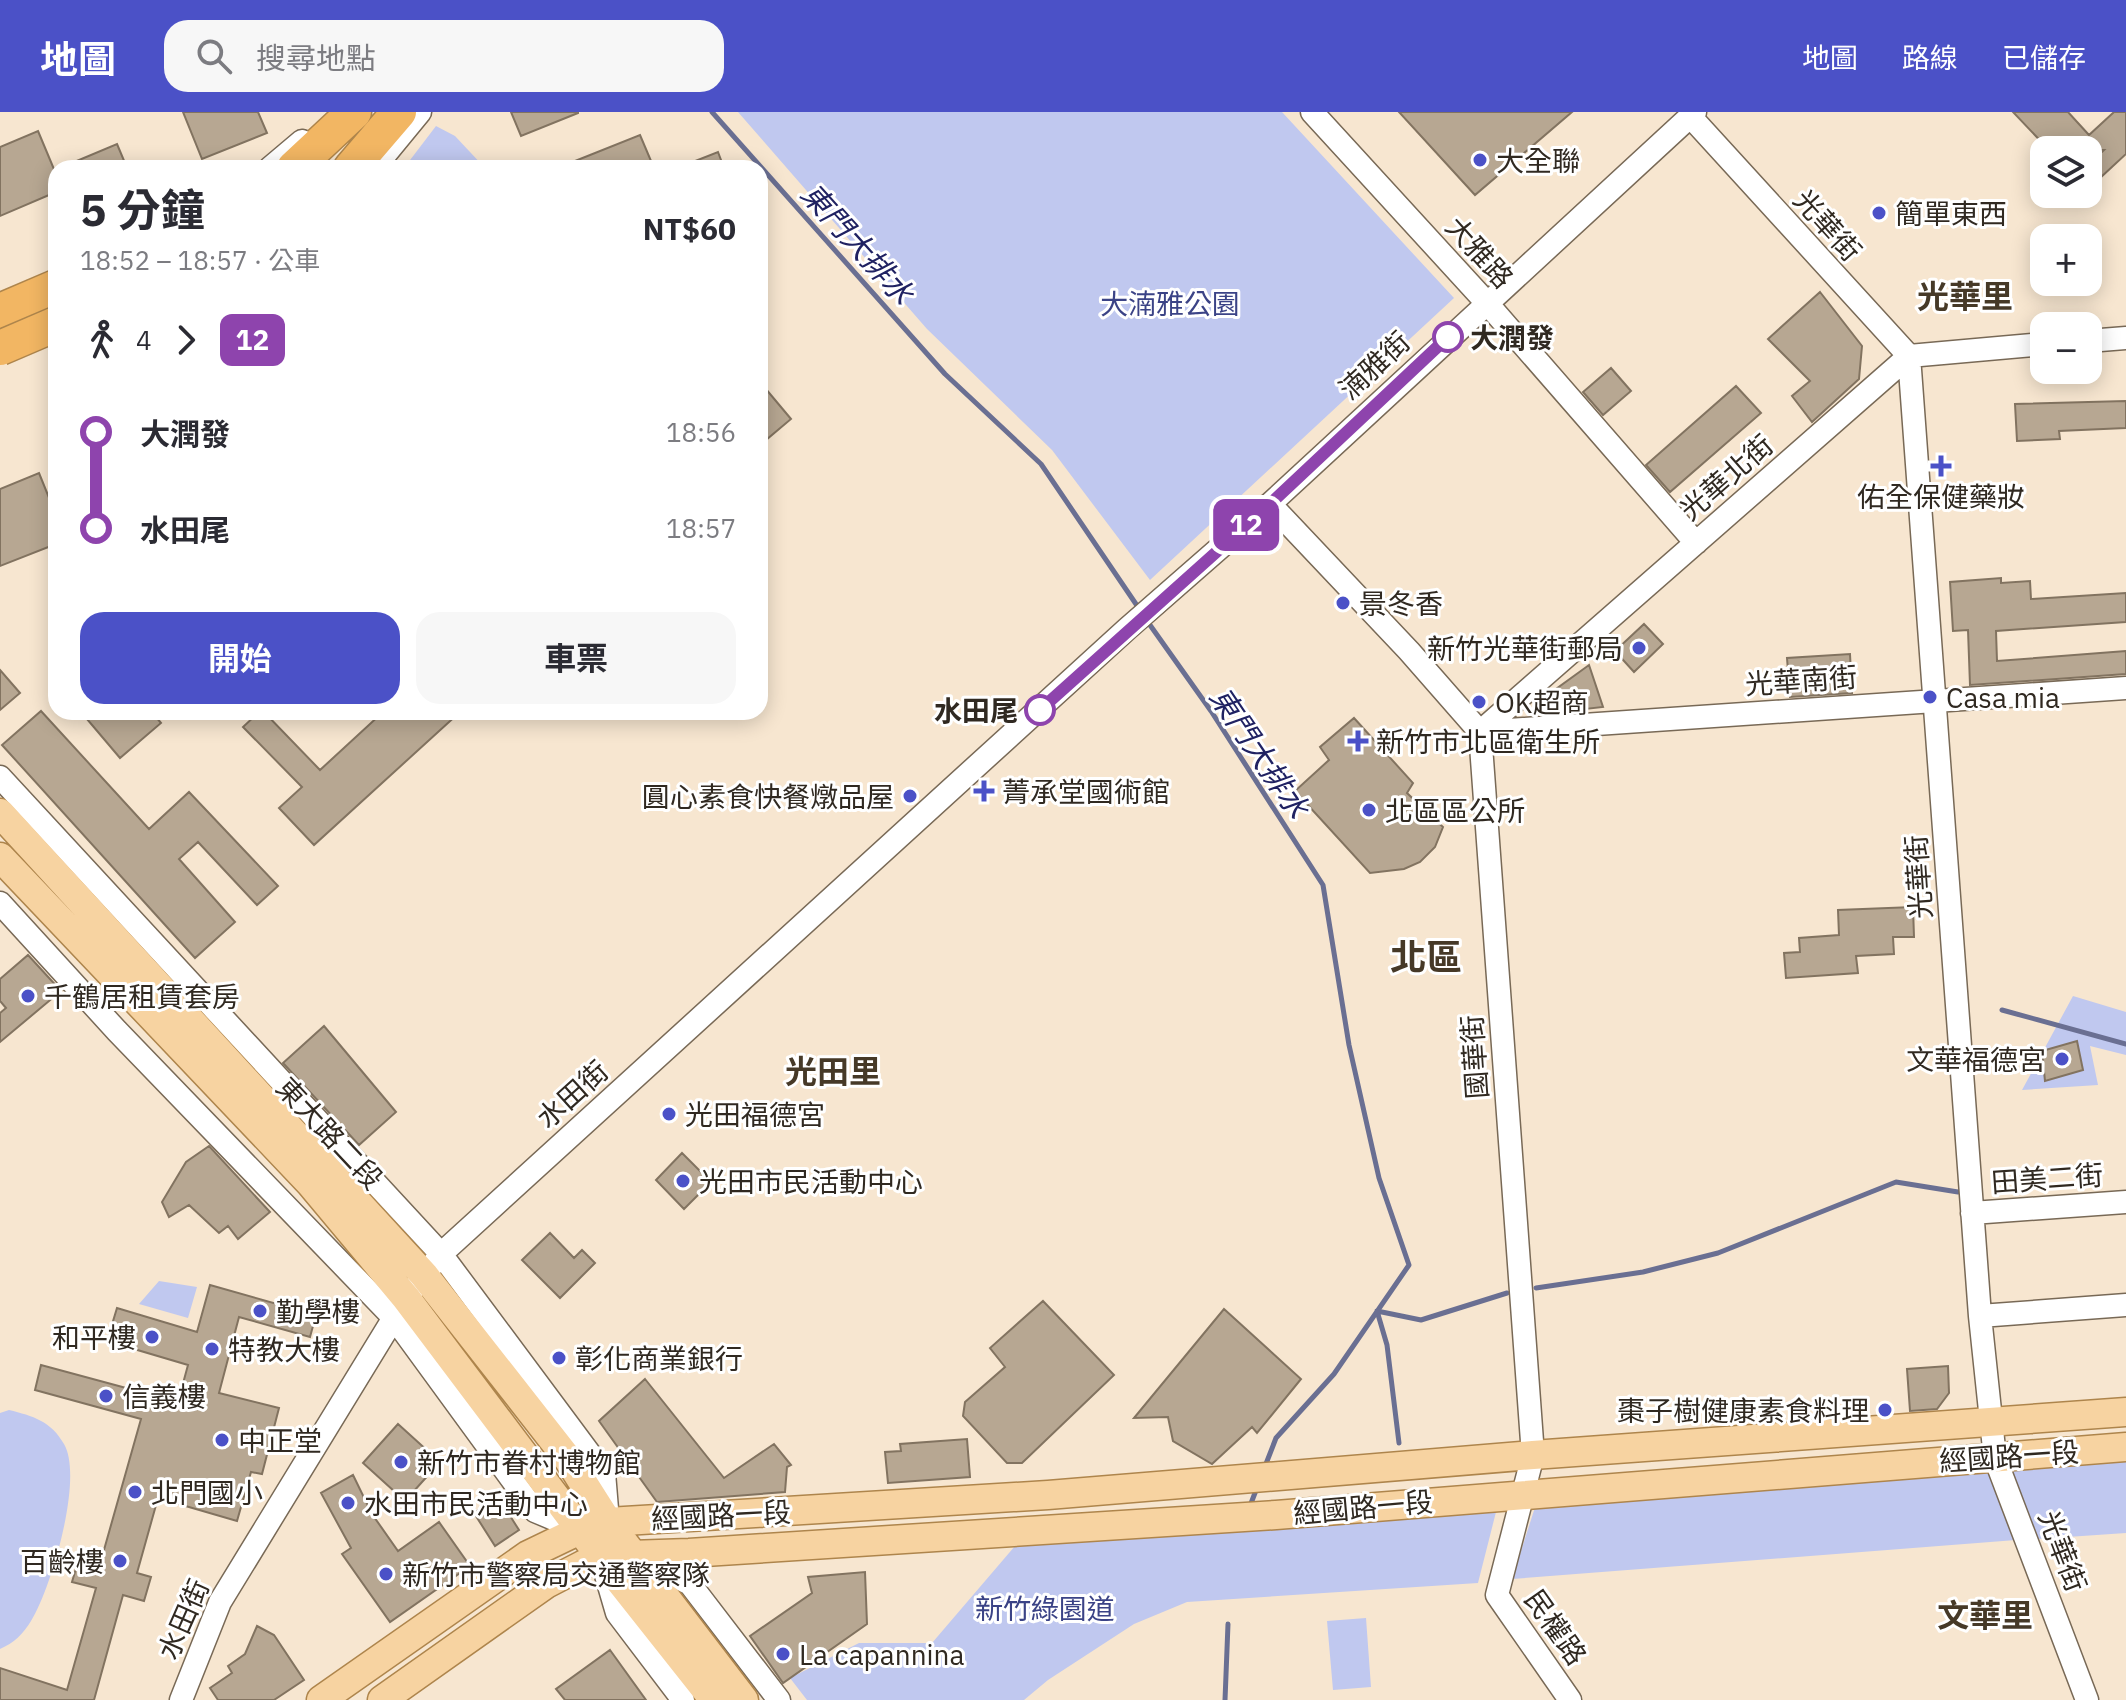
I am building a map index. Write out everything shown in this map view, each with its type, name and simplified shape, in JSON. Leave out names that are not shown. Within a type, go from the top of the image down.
[{"type":"highway","points":[[303,160],[354,112]]},
{"type":"highway","points":[[330,160],[376,112]]},
{"type":"highway","points":[[358,160],[399,112]]},
{"type":"highway","points":[[0,312],[48,307]]},
{"type":"highway","points":[[0,351],[48,310]]},
{"type":"main road","name":"東大路二段","points":[[0,813],[433,1264],[608,1522],[744,1700]]},
{"type":"main road","name":"東大路二段","points":[[0,857],[310,1183],[400,1308],[714,1700]]},
{"type":"main road","name":"經國路一段","points":[[321,1700],[528,1555],[580,1530],[608,1522],[1223,1482],[1533,1455],[2126,1412]]},
{"type":"main road","name":"經國路一段","points":[[600,1556],[1276,1515],[2126,1447]]},
{"type":"main road","points":[[382,1700],[546,1584],[600,1556]]},
{"type":"street","points":[[279,160],[330,112]]},
{"type":"street","points":[[381,160],[420,112]]},
{"type":"street","name":"大雅路","points":[[1312,112],[1486,302],[1696,543]]},
{"type":"street","name":"湳雅街","points":[[1164,596],[1270,504],[1693,114]]},
{"type":"street","name":"光華街","points":[[1693,114],[1909,356],[1980,1316],[1995,1458],[2087,1700]]},
{"type":"street","points":[[0,295],[48,274]]},
{"type":"street","points":[[2102,340],[2126,338]]},
{"type":"street","points":[[0,364],[48,344]]},
{"type":"street","points":[[1909,356],[2030,345]]},
{"type":"street","name":"光華北街","points":[[1480,732],[1909,356]]},
{"type":"street","points":[[1270,504],[1409,651],[1480,732]]},
{"type":"street","name":"水田街","points":[[181,1700],[220,1602],[400,1308],[433,1264],[1164,596]]},
{"type":"street","name":"光華南街","points":[[1480,732],[2126,688]]},
{"type":"street","name":"國華街","points":[[1480,732],[1533,1455],[1522,1493]]},
{"type":"street","name":"東大路二段","points":[[0,777],[433,1264]]},
{"type":"street","name":"東大路二段","points":[[0,903],[117,1031],[400,1308]]},
{"type":"street","name":"田美二街","points":[[1972,1213],[2126,1202]]},
{"type":"street","points":[[1980,1316],[2126,1305]]},
{"type":"street","name":"民權路","points":[[1522,1493],[1497,1595],[1570,1700]]},
{"type":"street","name":"東大路二段","points":[[632,1554],[690,1584],[779,1700]]},
{"type":"street","name":"東大路二段","points":[[600,1556],[617,1613],[683,1700]]},
{"type":"green space","name":"大湳雅公園","points":[[738,112],[1282,112],[1454,298],[1150,580],[1052,450],[927,329]]},
{"type":"green space","points":[[436,126],[455,136],[478,160],[410,160]]},
{"type":"green space","points":[[2073,996],[2126,1012],[2126,1055],[2090,1046],[2098,1085],[2022,1090]]},
{"type":"green space","points":[[159,1281],[197,1287],[188,1318],[139,1304]]},
{"type":"green space","points":[[9,1410],[41,1421],[59,1436],[69,1460],[70,1482],[68,1507],[56,1560],[39,1606],[21,1634],[0,1649],[0,1413]]},
{"type":"green space","points":[[2126,1459],[2126,1533],[2038,1539],[2011,1469]]},
{"type":"green space","points":[[1990,1469],[2016,1540],[1512,1579],[1538,1498]]},
{"type":"green space","name":"新竹綠園道","points":[[1496,1512],[1478,1583],[1187,1602],[1134,1624],[1048,1680],[1024,1700],[807,1700],[790,1678],[859,1643],[932,1643],[1015,1546]]},
{"type":"green space","points":[[1366,1618],[1371,1687],[1333,1690],[1327,1621]]},
{"type":"building","points":[[183,112],[258,112],[267,133],[202,159]]},
{"type":"building","points":[[511,112],[578,112],[578,113],[521,136]]},
{"type":"building","name":"大全聯","points":[[1399,112],[1572,112],[1475,195]]},
{"type":"building","points":[[2013,112],[2068,112],[2089,135],[2114,112],[2126,112],[2126,154],[2102,176],[2102,136],[2036,136]]},
{"type":"building","points":[[38,131],[50,160],[48,195],[0,216],[0,147]]},
{"type":"building","points":[[640,135],[651,160],[578,160]]},
{"type":"building","points":[[117,144],[124,160],[79,160]]},
{"type":"building","points":[[718,152],[721,160],[698,160]]},
{"type":"building","points":[[1820,292],[1862,346],[1859,379],[1812,422],[1792,396],[1810,381],[1768,339]]},
{"type":"building","points":[[1611,368],[1631,391],[1603,415],[1583,392]]},
{"type":"building","points":[[1736,386],[1761,413],[1670,492],[1646,465]]},
{"type":"building","points":[[768,392],[791,419],[768,438]]},
{"type":"building","points":[[2126,401],[2126,428],[2059,431],[2060,439],[2017,441],[2015,404]]},
{"type":"building","points":[[39,473],[48,495],[48,547],[0,566],[0,489]]},
{"type":"building","points":[[2001,578],[2001,583],[2030,581],[2031,599],[2126,593],[2126,622],[1996,631],[1997,661],[2126,651],[2126,674],[1970,685],[1968,630],[1953,631],[1950,582]]},
{"type":"building","name":"新竹光華街郵局","points":[[1644,624],[1663,644],[1634,672],[1615,651]]},
{"type":"building","points":[[1850,654],[1852,693],[1790,697],[1787,658]]},
{"type":"building","points":[[1589,665],[1603,707],[1550,713],[1545,697]]},
{"type":"building","points":[[0,670],[20,693],[0,710]]},
{"type":"building","points":[[41,711],[149,829],[189,792],[278,886],[257,905],[198,842],[179,859],[235,922],[195,958],[2,745]]},
{"type":"building","name":"北區區公所","points":[[1354,718],[1413,783],[1407,793],[1443,827],[1435,847],[1420,862],[1404,869],[1370,873],[1295,791],[1329,760],[1320,747]]},
{"type":"building","points":[[88,720],[159,720],[161,723],[120,758]]},
{"type":"building","points":[[250,720],[272,720],[320,770],[374,720],[451,720],[314,845],[279,808],[302,787],[243,727]]},
{"type":"building","points":[[1913,907],[1914,937],[1893,937],[1894,954],[1856,956],[1858,973],[1786,978],[1784,953],[1800,952],[1799,938],[1839,935],[1838,910]]},
{"type":"building","name":"千鶴居租賃套房","points":[[28,955],[61,991],[0,1042],[0,1013],[6,1008],[0,1001],[0,979]]},
{"type":"building","points":[[324,1026],[396,1112],[359,1145],[283,1063]]},
{"type":"building","name":"文華福德宮","points":[[2077,1041],[2083,1070],[2045,1081],[2042,1051]]},
{"type":"building","points":[[209,1146],[270,1212],[238,1239],[228,1226],[219,1233],[189,1205],[169,1217],[162,1202],[186,1162]]},
{"type":"building","name":"光田市民活動中心","points":[[682,1153],[711,1182],[684,1209],[656,1180]]},
{"type":"building","points":[[550,1233],[574,1258],[582,1250],[595,1263],[560,1298],[522,1260]]},
{"type":"building","points":[[210,1285],[316,1315],[310,1337],[239,1317],[219,1393],[279,1408],[262,1474],[251,1472],[237,1521],[158,1498],[137,1573],[151,1577],[144,1601],[123,1595],[94,1700],[0,1700],[0,1668],[67,1690],[96,1588],[72,1582],[79,1558],[100,1564],[141,1419],[35,1390],[41,1365],[178,1402],[188,1365],[107,1341],[117,1308],[197,1332]]},
{"type":"building","points":[[1043,1301],[1114,1375],[1022,1463],[1007,1463],[963,1416],[965,1402],[1005,1367],[990,1348]]},
{"type":"building","points":[[1224,1309],[1301,1379],[1257,1433],[1252,1427],[1212,1464],[1173,1441],[1168,1417],[1134,1418]]},
{"type":"building","points":[[1948,1366],[1949,1393],[1937,1409],[1910,1411],[1907,1369]]},
{"type":"building","points":[[645,1379],[724,1478],[774,1444],[791,1465],[787,1467],[785,1492],[657,1502],[599,1421]]},
{"type":"building","name":"新竹市眷村博物館","points":[[398,1424],[440,1462],[405,1501],[363,1463]]},
{"type":"building","points":[[967,1439],[970,1477],[888,1483],[885,1452],[901,1451],[900,1444]]},
{"type":"building","points":[[353,1475],[372,1514],[398,1551],[439,1522],[470,1566],[390,1622],[342,1554],[351,1548],[321,1493]]},
{"type":"building","points":[[498,1497],[519,1530],[495,1546],[474,1513]]},
{"type":"building","points":[[865,1572],[867,1624],[783,1683],[750,1636],[812,1593],[808,1577]]},
{"type":"building","points":[[257,1626],[274,1635],[304,1680],[274,1700],[218,1700],[210,1688],[232,1673],[228,1666],[245,1654]]},
{"type":"building","points":[[610,1650],[646,1700],[565,1700],[556,1689]]},
{"type":"waterway","name":"東門大排水","points":[[712,112],[755,160]]},
{"type":"waterway","name":"東門大排水","points":[[768,175],[945,374],[1041,464],[1140,610]]},
{"type":"waterway","name":"東門大排水","points":[[1145,618],[1211,711],[1323,885],[1349,1045],[1379,1178],[1409,1265],[1334,1374],[1276,1438],[1264,1469]]},
{"type":"waterway","points":[[2002,1010],[2126,1044]]},
{"type":"waterway","points":[[1536,1288],[1643,1272],[1718,1253],[1896,1182],[1958,1192]]},
{"type":"waterway","name":"東門大排水","points":[[1399,1443],[1387,1345],[1377,1311],[1421,1320],[1507,1293]]},
{"type":"waterway","name":"東門大排水","points":[[1250,1506],[1258,1485]]},
{"type":"waterway","name":"東門大排水","points":[[1225,1700],[1228,1624]]},
{"type":"bus line","name":"12","points":[[1040,710],[1270,504],[1448,337]]},
{"type":"place","name":"大全聯","points":[[1480,160]]},
{"type":"place","name":"簡單東西","points":[[1879,213]]},
{"type":"place","name":"大潤發","points":[[1448,337]]},
{"type":"place","name":"佑全保健藥妝","points":[[1941,466]]},
{"type":"place","name":"景冬香","points":[[1343,603]]},
{"type":"place","name":"新竹光華街郵局","points":[[1639,648]]},
{"type":"place","name":"Casa mia","points":[[1930,697]]},
{"type":"place","name":"OK超商","points":[[1479,702]]},
{"type":"place","name":"水田尾","points":[[1040,710]]},
{"type":"place","name":"新竹市北區衛生所","points":[[1358,741]]},
{"type":"place","name":"菁承堂國術館","points":[[984,791]]},
{"type":"place","name":"圓心素食快餐燉品屋","points":[[910,796]]},
{"type":"place","name":"北區區公所","points":[[1369,810]]},
{"type":"place","name":"千鶴居租賃套房","points":[[28,996]]},
{"type":"place","name":"文華福德宮","points":[[2062,1059]]},
{"type":"place","name":"光田福德宮","points":[[669,1114]]},
{"type":"place","name":"光田市民活動中心","points":[[683,1181]]},
{"type":"place","name":"勤學樓","points":[[260,1311]]},
{"type":"place","name":"和平樓","points":[[152,1337]]},
{"type":"place","name":"特教大樓","points":[[212,1349]]},
{"type":"place","name":"彰化商業銀行","points":[[559,1358]]},
{"type":"place","name":"信義樓","points":[[106,1396]]},
{"type":"place","name":"棗子樹健康素食料理","points":[[1885,1410]]},
{"type":"place","name":"中正堂","points":[[222,1440]]},
{"type":"place","name":"新竹市眷村博物館","points":[[401,1462]]},
{"type":"place","name":"北門國小","points":[[135,1492]]},
{"type":"place","name":"水田市民活動中心","points":[[348,1503]]},
{"type":"place","name":"百齡樓","points":[[120,1561]]},
{"type":"place","name":"新竹市警察局交通警察隊","points":[[386,1574]]},
{"type":"place","name":"La capannina","points":[[783,1654]]},
{"type":"district","name":"光華里","points":[[1965,296]]},
{"type":"district","name":"北區","points":[[1426,956]]},
{"type":"district","name":"光田里","points":[[833,1071]]},
{"type":"district","name":"文華里","points":[[1985,1615]]}]
